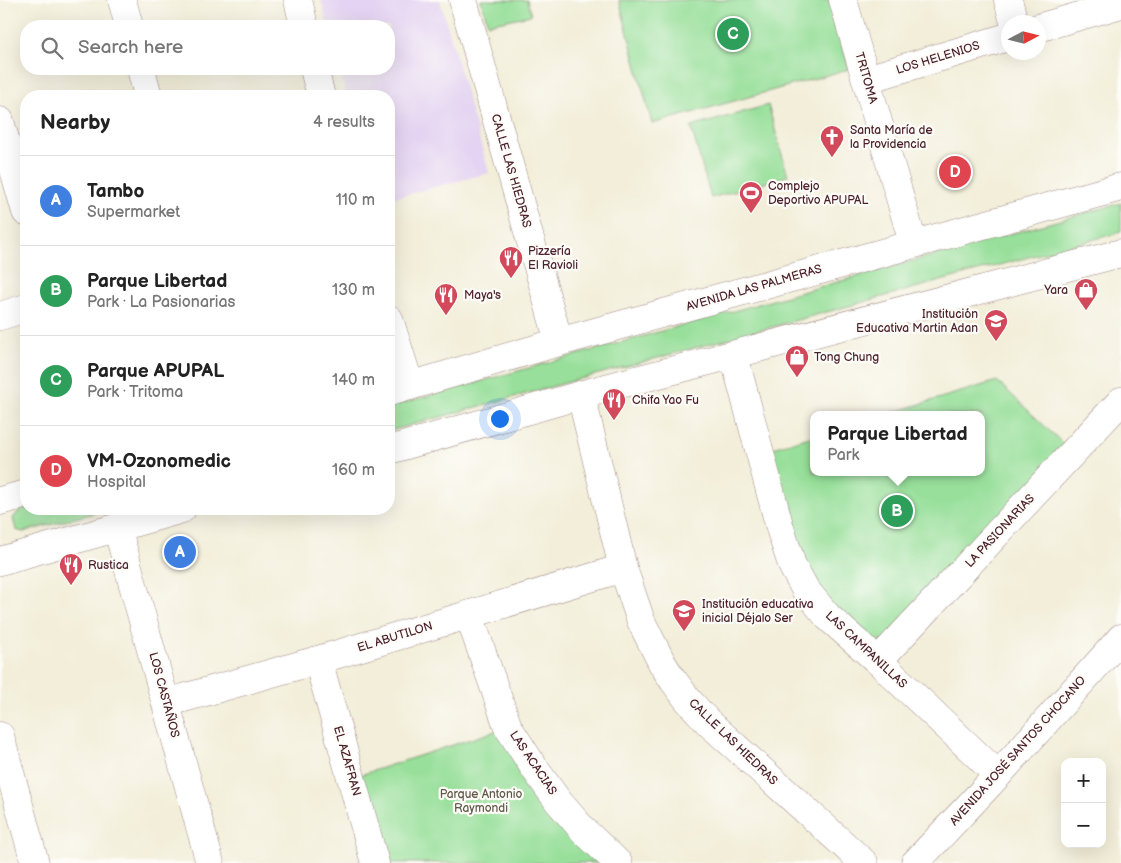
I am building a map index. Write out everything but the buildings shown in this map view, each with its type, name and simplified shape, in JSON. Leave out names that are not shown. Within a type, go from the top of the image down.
[{"type":"street","points":[[122,0],[127,20]]},
{"type":"street","points":[[298,0],[303,20]]},
{"type":"street","name":"CALLE LAS HIEDRAS","points":[[463,0],[559,342]]},
{"type":"street","name":"TRITOMA","points":[[843,0],[914,244]]},
{"type":"street","points":[[1008,0],[1012,15]]},
{"type":"street","points":[[1046,26],[1121,4]]},
{"type":"street","name":"LOS HELENIOS","points":[[867,79],[1001,39]]},
{"type":"street","points":[[143,75],[146,90]]},
{"type":"street","points":[[316,75],[319,90]]},
{"type":"street","points":[[0,120],[20,191]]},
{"type":"street","name":"AVENIDA LAS PALMERAS","points":[[399,389],[559,342],[1121,187]]},
{"type":"street","points":[[395,448],[581,395],[1121,253]]},
{"type":"street","points":[[0,316],[20,310]]},
{"type":"street","name":"LAS CAMPANILLAS","points":[[734,356],[780,528],[792,565],[805,589],[828,617],[878,661],[998,775]]},
{"type":"street","points":[[395,361],[399,389]]},
{"type":"street","name":"CALLE LAS HIEDRAS","points":[[581,395],[623,568],[641,620],[662,663],[688,700],[708,722],[864,863]]},
{"type":"street","name":"LA PASIONARIAS","points":[[878,661],[1121,401]]},
{"type":"street","points":[[0,501],[20,496]]},
{"type":"street","points":[[0,561],[161,515]]},
{"type":"street","name":"LOS CASTAÑOS","points":[[118,527],[210,863]]},
{"type":"street","name":"EL ABUTILON","points":[[166,703],[318,660],[623,568]]},
{"type":"street","name":"LAS ACACIAS","points":[[469,615],[508,726],[534,768],[558,801],[583,830],[618,863]]},
{"type":"street","name":"AVENIDA JOSÉ SANTOS CHOCANO","points":[[915,863],[998,775],[1121,638]]},
{"type":"street","name":"EL AZAFRAN","points":[[318,660],[375,863]]},
{"type":"street","points":[[0,736],[35,863]]},
{"type":"shaded area","points":[[321,0],[440,0],[489,173],[395,197],[395,90],[345,90],[341,75],[395,75],[395,20],[326,20]]},
{"type":"green space","points":[[481,0],[527,0],[531,15],[488,24]]},
{"type":"green space","points":[[619,0],[829,0],[849,69],[652,124]]},
{"type":"green space","points":[[768,105],[788,176],[711,198],[691,127]]},
{"type":"green space","points":[[1121,203],[1121,232],[395,429],[395,405]]},
{"type":"green space","points":[[997,381],[1073,453],[878,661],[828,617],[759,452],[810,437],[810,476],[985,476],[985,411],[897,411]]},
{"type":"green space","points":[[20,510],[20,515],[87,515],[23,532],[16,530],[13,518]]},
{"type":"green space","name":"Parque Antonio Raymondi","points":[[508,727],[618,863],[375,863],[351,778]]},
{"type":"place","name":"Parque APUPAL","points":[[733,34]]},
{"type":"place","name":"Santa María de la Providencia","points":[[832,158]]},
{"type":"place","name":"VM-Ozonomedic","points":[[955,172]]},
{"type":"place","name":"Complejo Deportivo APUPAL","points":[[751,214]]},
{"type":"place","name":"Pizzería El Ravioli","points":[[511,279]]},
{"type":"place","name":"Yara","points":[[1086,311]]},
{"type":"place","name":"Maya's","points":[[446,316]]},
{"type":"place","name":"Institución Educativa Martin Adan","points":[[996,342]]},
{"type":"place","name":"Tong Chung","points":[[797,378]]},
{"type":"place","name":"Chifa Yao Fu","points":[[614,421]]},
{"type":"place","name":"Parque Libertad","points":[[897,511]]},
{"type":"place","name":"Tambo","points":[[180,552]]},
{"type":"place","name":"Rustica","points":[[71,586]]},
{"type":"place","name":"Institución educativa inicial Déjalo Ser","points":[[684,632]]}]
